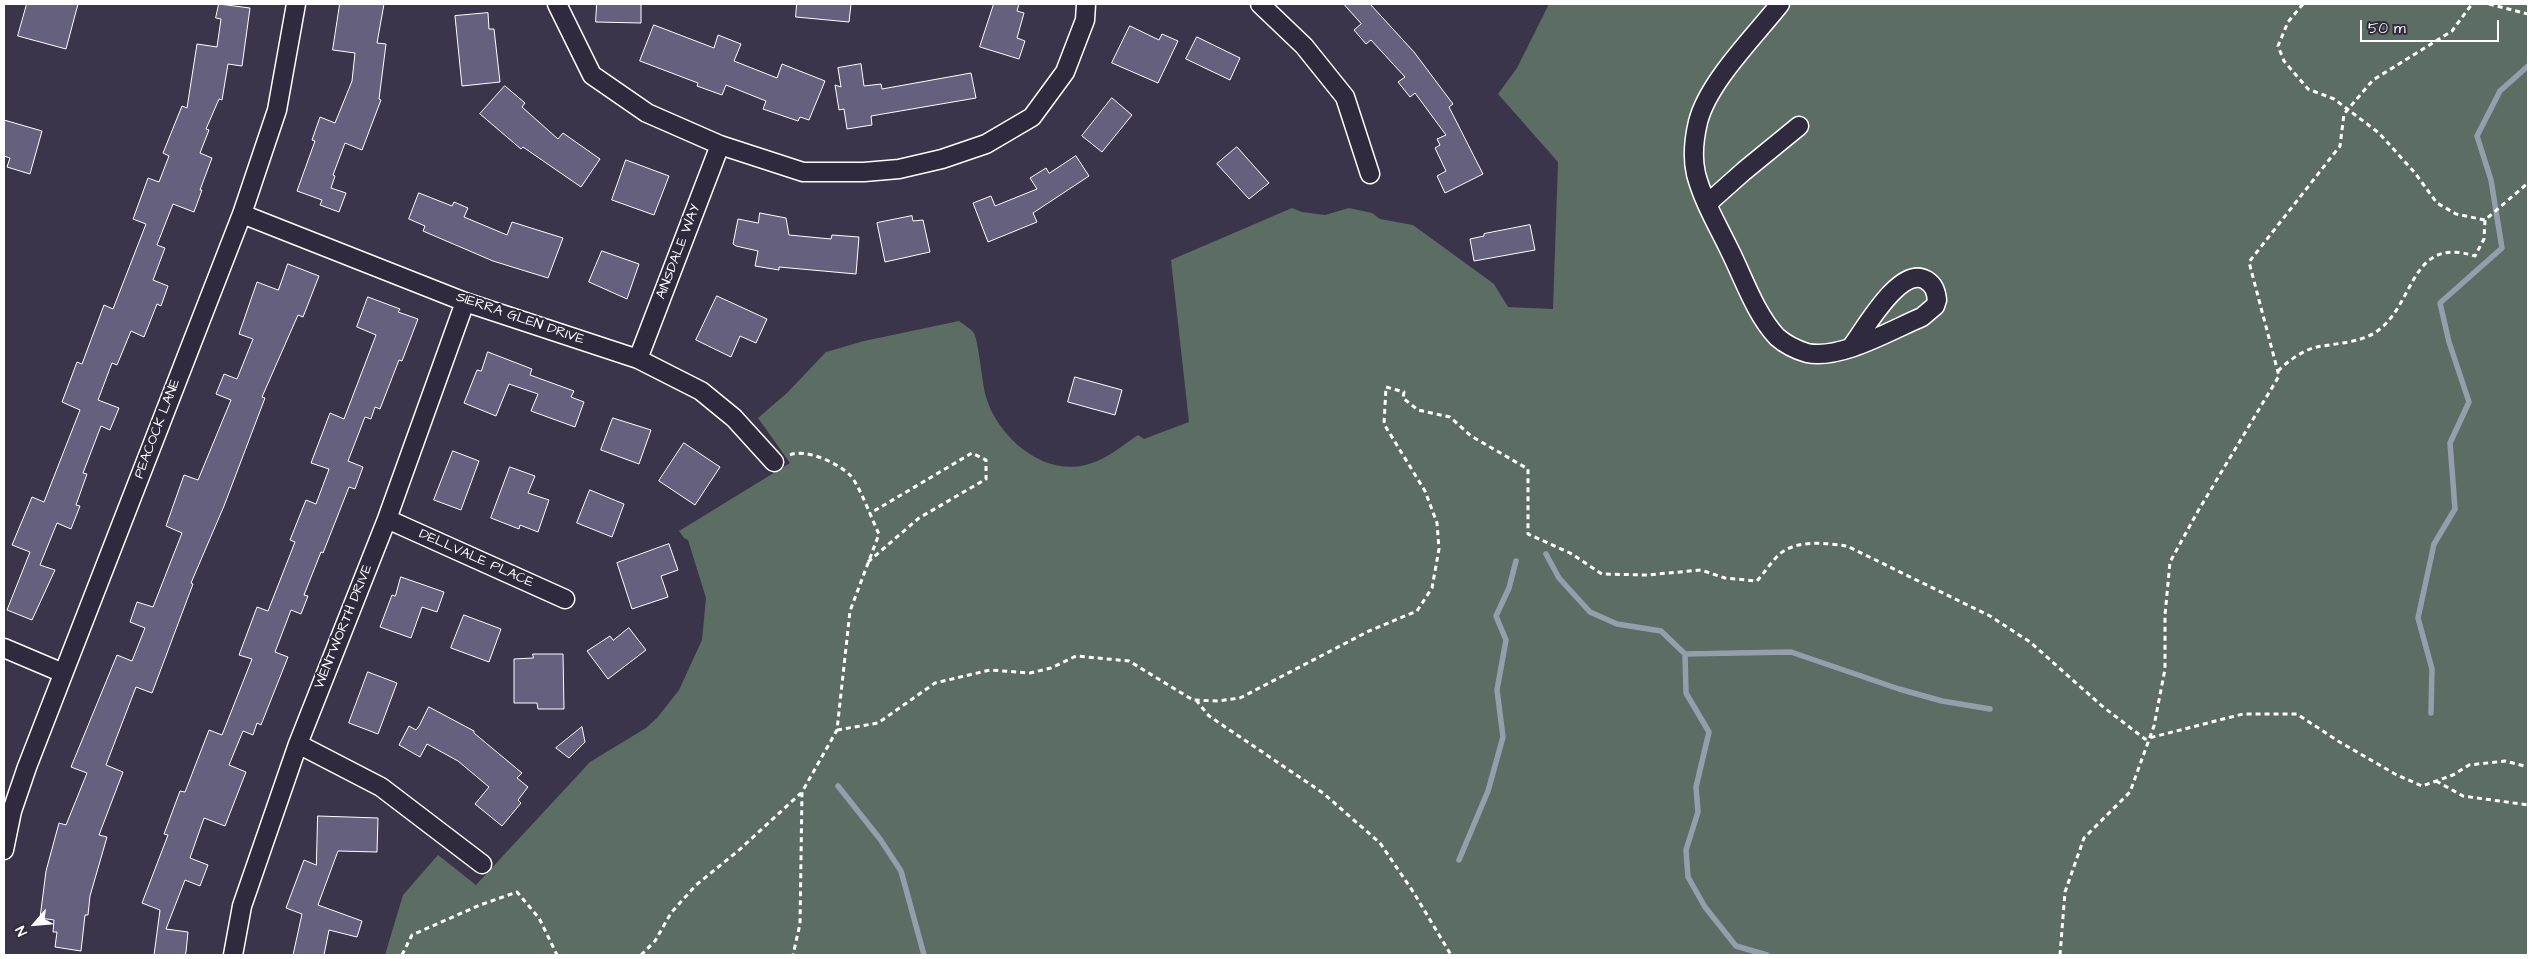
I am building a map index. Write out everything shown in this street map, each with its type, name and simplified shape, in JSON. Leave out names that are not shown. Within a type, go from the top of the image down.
[{"type":"street","name":"PEACOCK LANE","points":[[4,850],[6,830],[19,789],[242,214],[277,110],[296,4]]},
{"type":"street","points":[[557,4],[592,75],[647,113],[720,145],[802,172],[864,172],[899,169],[986,144],[1032,117],[1065,72],[1085,20],[1086,4]]},
{"type":"street","points":[[1260,4],[1304,46],[1345,97],[1370,174]]},
{"type":"street","points":[[1780,4],[1735,59],[1702,109],[1695,138],[1694,158],[1696,173],[1707,204],[1760,311],[1779,338],[1797,349],[1817,354],[1837,352],[1852,346],[1922,317],[1930,311],[1937,300],[1933,286],[1928,281],[1915,277],[1903,282],[1891,294],[1852,346]]},
{"type":"street","points":[[1707,204],[1799,126]]},
{"type":"street","name":"AINSDALE WAY","points":[[638,359],[720,145]]},
{"type":"street","name":"SIERRA GLEN DRIVE","points":[[242,214],[465,302],[638,359],[701,391],[734,418],[774,462]]},
{"type":"street","name":"WENTWORTH DRIVE","points":[[233,955],[242,906],[298,744],[386,519],[465,302]]},
{"type":"street","name":"DELLVALE PLACE","points":[[386,519],[565,599]]},
{"type":"street","points":[[4,648],[63,673]]},
{"type":"street","points":[[298,744],[381,787],[482,864]]},
{"type":"path","points":[[2303,4],[2288,22],[2278,46],[2284,61],[2308,89],[2334,99],[2379,133],[2400,155],[2437,203],[2456,214],[2485,220]]},
{"type":"path","points":[[2060,955],[2065,892],[2084,838],[2130,792],[2149,738],[2165,669],[2165,615],[2170,562],[2198,511],[2279,376],[2249,262],[2340,146],[2344,114],[2373,80],[2452,31],[2472,4]]},
{"type":"path","points":[[2489,4],[2528,14]]},
{"type":"path","points":[[2278,371],[2288,361],[2315,347],[2344,343],[2376,332],[2398,311],[2406,292],[2424,263],[2438,255],[2454,252],[2475,256],[2484,239],[2485,220],[2528,183]]},
{"type":"path","points":[[1196,700],[1218,701],[1240,698],[1369,631],[1417,611],[1432,588],[1439,549],[1437,523],[1425,491],[1384,424],[1386,387],[1404,392],[1403,398],[1418,410],[1450,417],[1470,436],[1528,469],[1528,534],[1570,553],[1602,574],[1647,575],[1701,570],[1725,578],[1757,581],[1774,558],[1786,550],[1801,544],[1822,542],[1847,546],[1990,616],[2030,642],[2102,706],[2145,739],[2243,714],[2297,714],[2395,774],[2422,786],[2453,775],[2469,765],[2504,761],[2528,767]]},
{"type":"path","points":[[641,955],[655,941],[671,913],[696,885],[738,852],[802,792],[838,730],[850,611],[878,534],[850,475],[826,460],[809,454],[795,453],[774,462]]},
{"type":"path","points":[[868,563],[919,518],[986,479],[986,460],[972,453],[869,514]]},
{"type":"path","points":[[838,730],[878,723],[935,683],[990,670],[1030,673],[1051,668],[1076,656],[1129,661],[1196,700],[1209,716],[1323,793],[1380,843],[1414,893],[1451,955]]},
{"type":"path","points":[[2436,781],[2463,796],[2528,805]]},
{"type":"path","points":[[793,955],[800,924],[802,792]]},
{"type":"path","points":[[402,955],[412,935],[480,905],[517,892],[539,918],[557,955]]},
{"type":"green space","points":[[1549,4],[2528,4],[2528,955],[385,955],[403,895],[438,855],[476,885],[590,762],[646,728],[657,718],[679,690],[702,640],[706,598],[688,540],[679,531],[790,463],[758,418],[787,393],[826,352],[864,341],[959,321],[974,333],[986,397],[1001,427],[1012,440],[1040,460],[1072,467],[1102,459],[1138,435],[1144,439],[1189,422],[1171,260],[1292,208],[1302,212],[1325,215],[1349,208],[1372,213],[1380,219],[1413,225],[1494,284],[1508,307],[1553,309],[1558,162],[1498,94],[1517,68]]},
{"type":"building","points":[[27,4],[78,4],[66,49],[18,36]]},
{"type":"building","points":[[219,4],[250,8],[242,66],[228,64],[222,100],[219,99],[206,129],[209,130],[200,153],[212,158],[194,212],[173,204],[157,245],[165,248],[153,280],[168,286],[161,306],[157,304],[144,337],[131,331],[117,365],[112,363],[98,400],[119,408],[110,430],[101,426],[83,473],[87,474],[76,505],[80,506],[71,529],[57,523],[40,565],[55,570],[32,620],[7,610],[30,552],[12,545],[32,497],[44,502],[80,410],[62,402],[77,362],[82,364],[104,305],[113,309],[146,224],[133,219],[148,178],[159,182],[169,156],[163,153],[182,106],[187,108],[197,44],[217,47],[221,19],[216,18]]},
{"type":"building","points":[[340,4],[384,4],[377,43],[386,44],[379,99],[381,100],[362,150],[345,143],[333,175],[335,176],[331,188],[346,193],[339,212],[320,205],[322,200],[297,191],[315,141],[312,140],[320,117],[335,123],[352,81],[355,53],[333,50]]},
{"type":"building","points":[[597,4],[641,4],[641,23],[596,22]]},
{"type":"building","points":[[797,4],[851,4],[849,22],[796,17]]},
{"type":"building","points":[[994,4],[1019,4],[1017,11],[1024,13],[1017,38],[1025,41],[1019,59],[980,47]]},
{"type":"building","points":[[1344,4],[1370,4],[1414,52],[1453,104],[1449,107],[1483,174],[1445,193],[1437,176],[1446,171],[1435,148],[1440,145],[1437,139],[1446,135],[1415,93],[1410,97],[1398,82],[1405,77],[1371,40],[1366,44],[1354,30],[1361,24]]},
{"type":"building","points":[[488,13],[489,29],[494,29],[500,82],[462,86],[455,16]]},
{"type":"building","points":[[654,25],[714,48],[718,35],[741,44],[734,61],[777,78],[782,64],[825,81],[809,120],[800,117],[798,121],[763,109],[766,101],[726,85],[722,95],[697,86],[698,83],[640,61]]},
{"type":"building","points":[[1130,26],[1159,40],[1162,34],[1178,41],[1158,83],[1112,63]]},
{"type":"building","points":[[1197,37],[1240,58],[1230,80],[1186,59]]},
{"type":"building","points":[[861,64],[864,86],[881,84],[882,89],[971,73],[976,98],[871,116],[872,125],[847,129],[844,109],[839,110],[835,85],[841,87],[838,68]]},
{"type":"building","points":[[505,86],[525,103],[522,107],[558,139],[563,133],[600,159],[581,187],[523,147],[521,149],[480,114]]},
{"type":"building","points":[[1112,98],[1132,115],[1102,152],[1082,136]]},
{"type":"building","points":[[4,120],[42,131],[30,174],[7,167],[10,158],[4,156]]},
{"type":"building","points":[[1237,147],[1269,183],[1249,199],[1217,164]]},
{"type":"building","points":[[1076,156],[1089,176],[1033,213],[1037,222],[988,242],[973,203],[991,196],[995,206],[1037,189],[1030,178],[1046,168],[1049,173]]},
{"type":"building","points":[[626,160],[669,176],[654,215],[612,200]]},
{"type":"building","points":[[419,193],[452,206],[454,202],[468,208],[464,217],[507,235],[512,222],[563,238],[548,278],[493,261],[423,231],[425,226],[409,219]]},
{"type":"building","points":[[760,213],[786,218],[789,235],[831,239],[832,235],[859,237],[856,274],[779,267],[779,270],[755,266],[758,251],[733,244],[738,219],[758,223]]},
{"type":"building","points":[[912,216],[913,221],[923,220],[930,252],[885,262],[877,223]]},
{"type":"building","points":[[1530,225],[1535,250],[1474,261],[1470,239],[1484,236],[1484,234]]},
{"type":"building","points":[[602,251],[639,264],[627,299],[589,282]]},
{"type":"building","points":[[288,264],[319,276],[303,317],[298,315],[262,397],[265,398],[224,506],[191,583],[193,584],[152,693],[136,687],[106,765],[123,772],[99,835],[107,837],[90,896],[88,915],[85,915],[81,951],[55,947],[57,932],[53,932],[54,920],[40,918],[46,871],[59,823],[66,825],[87,773],[71,767],[117,655],[132,661],[145,628],[130,622],[137,602],[153,607],[182,533],[166,526],[184,475],[198,480],[231,400],[216,394],[224,374],[237,379],[253,339],[239,334],[257,282],[278,290]]},
{"type":"building","points":[[717,296],[767,319],[756,343],[740,336],[731,357],[696,340]]},
{"type":"building","points":[[368,297],[400,309],[398,312],[418,319],[402,361],[399,360],[380,409],[375,407],[371,419],[365,417],[348,461],[363,467],[355,489],[349,487],[323,553],[321,552],[304,595],[308,596],[301,614],[291,610],[275,652],[288,657],[261,725],[257,723],[253,735],[243,731],[229,765],[246,772],[225,826],[204,818],[190,858],[208,865],[200,886],[185,880],[166,929],[188,932],[185,955],[154,955],[160,910],[142,903],[168,835],[164,834],[180,791],[185,792],[209,730],[222,735],[252,659],[239,655],[257,607],[268,611],[295,542],[290,540],[306,500],[316,504],[329,469],[311,463],[330,413],[344,419],[376,335],[357,327]]},
{"type":"building","points":[[488,352],[532,369],[530,375],[574,391],[571,397],[584,402],[575,427],[531,411],[538,394],[509,384],[496,416],[464,403],[477,370],[481,371]]},
{"type":"building","points":[[1075,377],[1122,390],[1115,415],[1068,402]]},
{"type":"building","points":[[613,418],[651,430],[639,464],[601,450]]},
{"type":"building","points":[[684,443],[720,467],[695,505],[659,481]]},
{"type":"building","points":[[453,451],[479,461],[461,510],[434,500]]},
{"type":"building","points":[[510,467],[535,476],[528,493],[549,500],[538,532],[520,525],[519,529],[491,518]]},
{"type":"building","points":[[590,490],[624,504],[612,537],[577,523]]},
{"type":"building","points":[[669,544],[678,570],[661,576],[668,597],[632,609],[617,563]]},
{"type":"building","points":[[401,577],[444,592],[437,612],[422,607],[411,638],[380,627],[392,595],[395,596]]},
{"type":"building","points":[[464,615],[501,629],[489,662],[451,648]]},
{"type":"building","points":[[629,628],[646,650],[608,679],[587,651],[610,636],[613,640]]},
{"type":"building","points":[[533,654],[563,654],[564,709],[538,709],[537,703],[514,703],[514,659],[533,658]]},
{"type":"building","points":[[368,672],[397,683],[378,734],[349,723]]},
{"type":"building","points":[[429,707],[474,731],[474,733],[522,773],[517,778],[528,787],[518,800],[521,803],[502,826],[475,804],[489,787],[458,761],[427,744],[420,757],[399,745],[409,726],[416,730]]},
{"type":"building","points":[[582,727],[585,742],[569,758],[556,748]]},
{"type":"building","points":[[318,816],[378,818],[377,852],[338,851],[318,905],[362,921],[357,937],[329,930],[324,955],[293,955],[302,914],[286,908],[304,860],[316,865]]},
{"type":"waterway","points":[[2431,713],[2432,669],[2418,618],[2434,544],[2455,509],[2450,443],[2469,402],[2449,342],[2440,303],[2502,248],[2491,180],[2477,136],[2500,91],[2528,66]]},
{"type":"waterway","points":[[1546,554],[1559,578],[1590,612],[1617,624],[1661,631],[1685,654],[1791,652],[1899,689],[1942,701],[1990,709]]},
{"type":"waterway","points":[[1459,860],[1488,791],[1503,737],[1497,690],[1506,640],[1496,616],[1509,588],[1516,561]]},
{"type":"waterway","points":[[1685,654],[1686,693],[1709,732],[1696,787],[1698,812],[1686,850],[1688,877],[1705,907],[1736,946],[1767,955]]},
{"type":"waterway","points":[[838,786],[880,839],[901,871],[924,955]]}]
